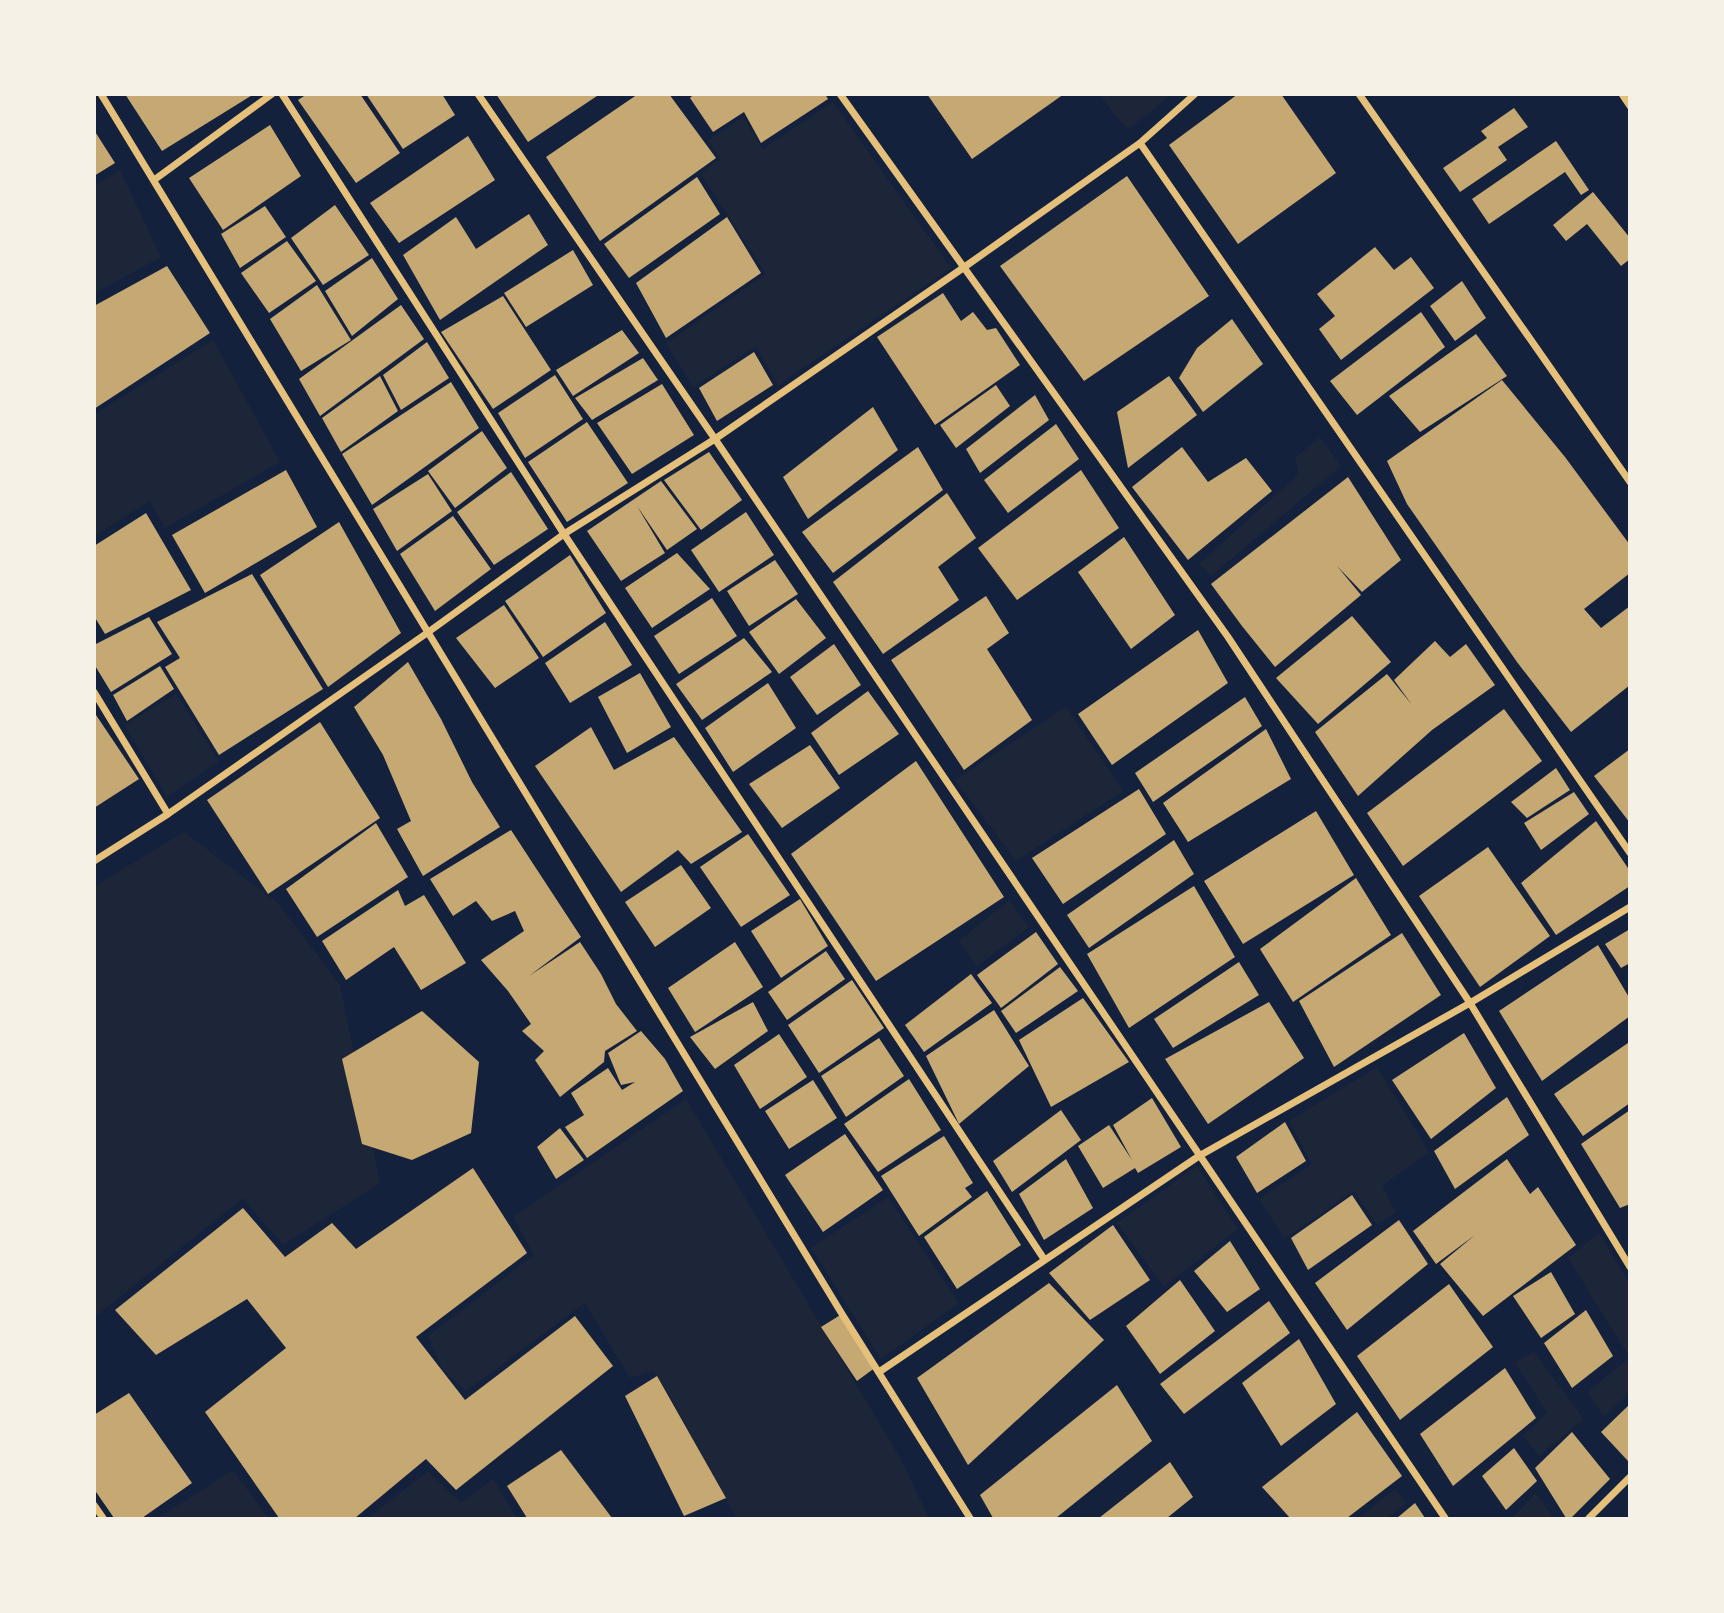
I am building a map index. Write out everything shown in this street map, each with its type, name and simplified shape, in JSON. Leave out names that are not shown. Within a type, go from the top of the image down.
[{"type":"street","points":[[101,94],[427,633],[970,1518]]},
{"type":"street","points":[[154,180],[272,94]]},
{"type":"street","points":[[282,94],[564,534],[1044,1259]]},
{"type":"street","points":[[478,94],[715,439],[1445,1518]]},
{"type":"street","points":[[840,94],[1228,637],[1470,1003],[1629,1267]]},
{"type":"street","points":[[94,861],[168,814],[564,534],[715,439],[963,268],[1140,143],[1195,94]]},
{"type":"street","points":[[1359,94],[1629,482]]},
{"type":"street","points":[[1622,94],[1629,106]]},
{"type":"street","points":[[1140,143],[1629,853]]},
{"type":"street","points":[[94,692],[168,814]]},
{"type":"street","points":[[879,1372],[1199,1156],[1470,1003],[1629,907]]},
{"type":"street","points":[[1589,1518],[1629,1477]]},
{"type":"street","points":[[94,1505],[103,1518]]},
{"type":"shaded area","points":[[1099,95],[1171,95],[1128,130]]},
{"type":"shaded area","points":[[833,102],[951,268],[778,385],[756,346],[693,387],[666,343],[766,274],[700,173],[720,159],[708,140],[743,117],[763,149]]},
{"type":"shaded area","points":[[120,170],[161,257],[95,293],[95,186]]},
{"type":"shaded area","points":[[213,340],[280,462],[165,528],[150,501],[95,536],[95,414]]},
{"type":"shaded area","points":[[1320,437],[1341,466],[1211,576],[1199,564],[1299,474],[1295,458]]},
{"type":"shaded area","points":[[176,694],[219,761],[167,797],[125,725]]},
{"type":"shaded area","points":[[1066,707],[1123,791],[1016,861],[955,780]]},
{"type":"shaded area","points":[[184,832],[277,902],[340,985],[380,1183],[283,1245],[243,1198],[95,1317],[95,886]]},
{"type":"shaded area","points":[[1009,900],[1029,927],[977,966],[959,941]]},
{"type":"shaded area","points":[[1377,1067],[1429,1152],[1382,1186],[1396,1212],[1377,1225],[1354,1191],[1285,1238],[1259,1199],[1312,1164],[1289,1121]]},
{"type":"shaded area","points":[[686,1099],[900,1458],[929,1518],[736,1518],[669,1394],[653,1371],[630,1378],[585,1303],[466,1391],[442,1369],[428,1336],[534,1255],[513,1217]]},
{"type":"shaded area","points":[[1197,1166],[1238,1229],[1164,1287],[1117,1223]]},
{"type":"shaded area","points":[[888,1197],[959,1303],[881,1359],[811,1248]]},
{"type":"shaded area","points":[[1599,1233],[1629,1283],[1629,1356],[1568,1258]]},
{"type":"shaded area","points":[[1534,1352],[1584,1419],[1539,1456],[1523,1436],[1547,1413],[1515,1362]]},
{"type":"shaded area","points":[[1629,1358],[1629,1393],[1604,1417],[1587,1392]]},
{"type":"shaded area","points":[[233,1470],[268,1518],[159,1517]]},
{"type":"shaded area","points":[[428,1471],[461,1503],[493,1479],[517,1518],[368,1518]]},
{"type":"shaded area","points":[[1394,1490],[1407,1502],[1388,1518],[1358,1518]]},
{"type":"shaded area","points":[[1536,1493],[1554,1518],[1512,1518]]},
{"type":"building","points":[[125,94],[254,94],[162,151]]},
{"type":"building","points":[[307,94],[360,94],[400,153],[356,183],[298,100]]},
{"type":"building","points":[[366,94],[442,94],[455,115],[403,149]]},
{"type":"building","points":[[496,94],[600,94],[528,142]]},
{"type":"building","points":[[638,94],[669,94],[716,158],[600,241],[546,157]]},
{"type":"building","points":[[694,94],[825,94],[828,99],[761,143],[744,112],[713,132],[690,98]]},
{"type":"building","points":[[927,94],[1064,94],[972,159]]},
{"type":"building","points":[[1238,94],[1281,94],[1336,173],[1238,244],[1169,145]]},
{"type":"building","points":[[1514,108],[1528,127],[1498,147],[1507,160],[1460,192],[1443,168],[1487,138],[1481,131]]},
{"type":"building","points":[[270,125],[301,176],[223,230],[189,178]]},
{"type":"building","points":[[94,130],[115,163],[94,176]]},
{"type":"building","points":[[468,136],[495,180],[399,243],[370,203]]},
{"type":"building","points":[[1556,141],[1589,190],[1581,195],[1565,172],[1489,224],[1472,199]]},
{"type":"building","points":[[1127,176],[1209,296],[1084,381],[1000,266]]},
{"type":"building","points":[[697,177],[720,214],[629,278],[604,244]]},
{"type":"building","points":[[1593,192],[1630,238],[1630,259],[1621,266],[1587,224],[1566,241],[1553,225]]},
{"type":"building","points":[[335,205],[369,255],[323,285],[291,238]]},
{"type":"building","points":[[265,206],[286,237],[240,268],[221,234]]},
{"type":"building","points":[[529,214],[548,245],[440,320],[403,255],[456,217],[476,249]]},
{"type":"building","points":[[727,217],[761,273],[666,338],[636,283]]},
{"type":"building","points":[[287,241],[316,281],[269,313],[241,273]]},
{"type":"building","points":[[1375,247],[1394,270],[1411,257],[1434,288],[1341,360],[1319,329],[1335,316],[1317,294]]},
{"type":"building","points":[[573,250],[593,285],[526,327],[504,293]]},
{"type":"building","points":[[372,258],[398,299],[352,336],[325,291]]},
{"type":"building","points":[[167,266],[210,333],[94,409],[94,306]]},
{"type":"building","points":[[1462,281],[1486,318],[1455,341],[1430,306]]},
{"type":"building","points":[[317,285],[351,340],[301,371],[270,319]]},
{"type":"building","points":[[943,293],[961,321],[973,312],[987,330],[996,328],[1020,365],[935,425],[877,337]]},
{"type":"building","points":[[503,296],[551,370],[493,409],[441,332]]},
{"type":"building","points":[[401,305],[424,339],[320,416],[299,379]]},
{"type":"building","points":[[1421,312],[1445,347],[1357,415],[1330,381]]},
{"type":"building","points":[[1232,319],[1263,364],[1203,412],[1179,378],[1197,348]]},
{"type":"building","points":[[622,330],[639,353],[573,396],[556,370]]},
{"type":"building","points":[[1476,334],[1507,376],[1420,432],[1389,396]]},
{"type":"building","points":[[427,342],[449,378],[401,410],[383,375]]},
{"type":"building","points":[[754,352],[773,385],[717,421],[699,388]]},
{"type":"building","points":[[643,358],[658,380],[592,420],[575,398]]},
{"type":"building","points":[[555,375],[583,419],[525,458],[498,413]]},
{"type":"building","points":[[380,376],[398,411],[341,452],[322,418]]},
{"type":"building","points":[[1169,376],[1197,415],[1128,468],[1117,412]]},
{"type":"building","points":[[1502,380],[1565,457],[1630,545],[1630,573],[1584,609],[1601,628],[1630,606],[1630,685],[1571,732],[1517,662],[1407,504],[1387,461]]},
{"type":"building","points":[[451,382],[479,428],[372,505],[342,454]]},
{"type":"building","points":[[662,384],[694,435],[632,474],[597,423]]},
{"type":"building","points":[[996,385],[1010,406],[956,448],[940,425]]},
{"type":"building","points":[[1035,395],[1049,420],[980,473],[966,449]]},
{"type":"building","points":[[873,407],[898,450],[808,519],[783,477]]},
{"type":"building","points":[[587,422],[628,483],[567,522],[528,462]]},
{"type":"building","points":[[1056,424],[1079,459],[1008,513],[984,480]]},
{"type":"building","points":[[482,431],[507,468],[455,508],[428,471]]},
{"type":"building","points":[[918,447],[943,490],[833,573],[802,532]]},
{"type":"building","points":[[1182,447],[1208,482],[1246,458],[1272,491],[1188,560],[1132,487]]},
{"type":"building","points":[[709,452],[742,500],[701,530],[664,480]]},
{"type":"building","points":[[286,470],[317,527],[205,593],[172,535]]},
{"type":"building","points":[[1081,470],[1119,528],[1017,600],[978,548]]},
{"type":"building","points":[[511,472],[548,529],[494,565],[457,512]]},
{"type":"building","points":[[428,474],[452,511],[397,551],[373,509]]},
{"type":"building","points":[[1348,477],[1401,560],[1362,592],[1337,566],[1361,595],[1275,667],[1211,584]]},
{"type":"building","points":[[661,481],[697,529],[667,550],[637,506],[665,553],[621,581],[587,531]]},
{"type":"building","points":[[947,493],[976,538],[938,567],[959,600],[883,654],[833,582]]},
{"type":"building","points":[[746,512],[774,555],[719,592],[691,550]]},
{"type":"building","points":[[146,513],[191,590],[105,634],[94,616],[94,546]]},
{"type":"building","points":[[453,516],[491,569],[435,611],[400,554]]},
{"type":"building","points":[[339,522],[401,633],[328,687],[260,575]]},
{"type":"building","points":[[1124,537],[1175,615],[1131,649],[1078,572]]},
{"type":"building","points":[[677,553],[710,589],[652,628],[625,588]]},
{"type":"building","points":[[570,555],[606,613],[543,657],[505,601]]},
{"type":"building","points":[[775,560],[798,594],[749,626],[727,591]]},
{"type":"building","points":[[252,574],[323,689],[219,755],[165,667],[180,658],[157,622]]},
{"type":"building","points":[[986,596],[1009,633],[987,649],[1032,720],[964,770],[891,660]]},
{"type":"building","points":[[712,598],[737,636],[679,674],[654,636]]},
{"type":"building","points":[[796,599],[826,638],[779,674],[749,632]]},
{"type":"building","points":[[504,605],[539,658],[495,688],[456,638]]},
{"type":"building","points":[[1352,616],[1391,662],[1318,724],[1276,678]]},
{"type":"building","points":[[149,617],[172,654],[111,692],[94,664],[94,645]]},
{"type":"building","points":[[605,622],[632,665],[570,703],[545,663]]},
{"type":"building","points":[[1198,630],[1228,683],[1112,765],[1078,714]]},
{"type":"building","points":[[744,638],[772,672],[702,720],[676,684]]},
{"type":"building","points":[[1435,641],[1450,657],[1466,644],[1495,685],[1432,730],[1358,796],[1315,732],[1387,674],[1412,705],[1394,680]]},
{"type":"building","points":[[834,644],[861,685],[817,715],[790,677]]},
{"type":"building","points":[[408,662],[441,719],[472,782],[500,827],[423,876],[397,829],[411,821],[383,755],[354,707]]},
{"type":"building","points":[[160,666],[174,689],[127,721],[113,695]]},
{"type":"building","points":[[640,673],[671,727],[627,753],[598,697]]},
{"type":"building","points":[[768,683],[796,728],[733,772],[705,728]]},
{"type":"building","points":[[868,691],[899,734],[839,775],[811,733]]},
{"type":"building","points":[[1245,697],[1262,726],[1153,802],[1135,773]]},
{"type":"building","points":[[1504,709],[1542,761],[1403,866],[1367,813]]},
{"type":"building","points":[[94,712],[139,779],[94,808]]},
{"type":"building","points":[[320,722],[380,818],[268,894],[207,800]]},
{"type":"building","points":[[591,727],[614,770],[674,737],[742,832],[691,864],[678,850],[621,892],[535,766]]},
{"type":"building","points":[[1266,729],[1291,779],[1188,842],[1163,803]]},
{"type":"building","points":[[810,745],[840,788],[782,828],[749,784]]},
{"type":"building","points":[[1630,749],[1630,823],[1594,776]]},
{"type":"building","points":[[916,761],[1004,897],[876,981],[791,854]]},
{"type":"building","points":[[1556,768],[1570,790],[1527,818],[1511,802]]},
{"type":"building","points":[[1139,789],[1166,834],[1063,904],[1032,858]]},
{"type":"building","points":[[1574,792],[1589,814],[1541,850],[1524,823]]},
{"type":"building","points":[[1316,811],[1354,875],[1243,944],[1204,881]]},
{"type":"building","points":[[1596,821],[1630,871],[1630,886],[1556,935],[1521,883]]},
{"type":"building","points":[[376,823],[408,877],[317,937],[286,889]]},
{"type":"building","points":[[511,830],[581,937],[529,976],[580,942],[616,1004],[637,1031],[605,1051],[604,1062],[560,1097],[535,1060],[544,1051],[522,1031],[531,1024],[508,991],[481,960],[524,931],[515,911],[492,921],[476,901],[453,916],[430,879]]},
{"type":"building","points":[[748,834],[790,895],[741,927],[700,867]]},
{"type":"building","points":[[1174,840],[1194,874],[1089,948],[1067,915]]},
{"type":"building","points":[[1488,847],[1550,936],[1480,987],[1419,896]]},
{"type":"building","points":[[681,865],[711,908],[655,947],[625,902]]},
{"type":"building","points":[[1356,878],[1391,935],[1293,1002],[1260,949]]},
{"type":"building","points":[[1194,886],[1235,957],[1129,1028],[1087,954]]},
{"type":"building","points":[[398,890],[405,906],[424,895],[466,963],[421,990],[394,947],[346,980],[322,941]]},
{"type":"building","points":[[800,899],[828,946],[781,978],[751,931]]},
{"type":"building","points":[[1630,929],[1630,963],[1621,968],[1605,944]]},
{"type":"building","points":[[1036,932],[1058,964],[1001,1008],[977,975]]},
{"type":"building","points":[[1402,933],[1441,995],[1334,1067],[1299,1001]]},
{"type":"building","points":[[735,942],[763,987],[695,1032],[668,988]]},
{"type":"building","points":[[1598,945],[1630,999],[1630,1016],[1542,1081],[1499,1011]]},
{"type":"building","points":[[826,951],[845,979],[787,1020],[768,992]]},
{"type":"building","points":[[1239,962],[1259,995],[1173,1048],[1154,1019]]},
{"type":"building","points":[[1060,967],[1078,991],[1016,1033],[1001,1011]]},
{"type":"building","points":[[971,974],[992,1003],[924,1052],[905,1025]]},
{"type":"building","points":[[852,980],[884,1028],[819,1073],[788,1025]]},
{"type":"building","points":[[1083,998],[1129,1062],[1051,1107],[1019,1040]]},
{"type":"building","points":[[753,1002],[768,1031],[715,1069],[690,1037]]},
{"type":"building","points":[[1269,1002],[1304,1058],[1208,1124],[1165,1059]]},
{"type":"building","points":[[994,1010],[1029,1066],[959,1124],[926,1056]]},
{"type":"building","points":[[422,1011],[479,1062],[471,1133],[412,1160],[362,1144],[342,1059]]},
{"type":"building","points":[[641,1031],[665,1059],[683,1091],[587,1158],[565,1127],[584,1115],[571,1093],[608,1068],[622,1090],[635,1082],[621,1085],[608,1053]]},
{"type":"building","points":[[1464,1033],[1496,1088],[1431,1139],[1392,1080]]},
{"type":"building","points":[[779,1034],[807,1077],[760,1109],[734,1065]]},
{"type":"building","points":[[879,1038],[904,1076],[846,1117],[821,1076]]},
{"type":"building","points":[[1628,1043],[1630,1103],[1583,1136],[1554,1094]]},
{"type":"building","points":[[909,1079],[941,1130],[878,1172],[844,1124]]},
{"type":"building","points":[[813,1080],[837,1118],[789,1149],[765,1111]]},
{"type":"building","points":[[1507,1097],[1529,1135],[1455,1189],[1434,1151]]},
{"type":"building","points":[[1152,1098],[1181,1147],[1138,1173],[1135,1168],[1103,1188],[1078,1146],[1109,1125],[1132,1160],[1113,1125]]},
{"type":"building","points":[[1061,1110],[1081,1140],[1012,1192],[993,1161]]},
{"type":"building","points":[[1630,1110],[1630,1204],[1620,1208],[1581,1144]]},
{"type":"building","points":[[1285,1122],[1306,1161],[1257,1193],[1236,1157]]},
{"type":"building","points":[[560,1128],[584,1160],[556,1179],[537,1147]]},
{"type":"building","points":[[845,1134],[883,1190],[823,1232],[785,1175]]},
{"type":"building","points":[[944,1136],[973,1183],[965,1188],[972,1197],[919,1236],[881,1176]]},
{"type":"building","points":[[1066,1159],[1093,1208],[1044,1240],[1019,1194]]},
{"type":"building","points":[[1507,1159],[1530,1194],[1538,1187],[1576,1245],[1483,1316],[1440,1264],[1475,1235],[1436,1264],[1413,1231]]},
{"type":"building","points":[[473,1168],[527,1253],[416,1337],[465,1400],[575,1316],[613,1366],[456,1490],[426,1459],[355,1518],[279,1518],[205,1412],[286,1348],[247,1299],[156,1355],[115,1310],[243,1208],[285,1257],[332,1223],[356,1249]]},
{"type":"building","points":[[987,1191],[1021,1245],[957,1289],[924,1237]]},
{"type":"building","points":[[1352,1195],[1372,1225],[1308,1270],[1291,1238]]},
{"type":"building","points":[[1399,1220],[1428,1264],[1347,1330],[1315,1283]]},
{"type":"building","points":[[1113,1225],[1150,1280],[1090,1320],[1049,1273]]},
{"type":"building","points":[[1230,1241],[1260,1289],[1227,1312],[1194,1271]]},
{"type":"building","points":[[1551,1272],[1575,1314],[1541,1338],[1513,1296]]},
{"type":"building","points":[[1180,1280],[1215,1331],[1160,1374],[1126,1326]]},
{"type":"building","points":[[1049,1283],[1104,1340],[968,1465],[917,1378]]},
{"type":"building","points":[[1449,1284],[1493,1347],[1400,1420],[1357,1356]]},
{"type":"building","points":[[1269,1301],[1290,1333],[1184,1414],[1160,1384]]},
{"type":"building","points":[[1586,1310],[1613,1356],[1572,1388],[1544,1343]]},
{"type":"building","points":[[842,1314],[876,1367],[857,1381],[821,1327]]},
{"type":"building","points":[[1299,1339],[1336,1404],[1281,1446],[1242,1383]]},
{"type":"building","points":[[1505,1368],[1536,1418],[1453,1486],[1420,1434]]},
{"type":"building","points":[[657,1376],[726,1498],[684,1516],[625,1396]]},
{"type":"building","points":[[1117,1385],[1152,1441],[1056,1518],[993,1518],[980,1495]]},
{"type":"building","points":[[129,1393],[192,1483],[142,1518],[114,1518],[94,1489],[94,1415]]},
{"type":"building","points":[[1630,1404],[1630,1460],[1628,1461],[1601,1432]]},
{"type":"building","points":[[1357,1412],[1402,1476],[1347,1518],[1290,1518],[1262,1487]]},
{"type":"building","points":[[1572,1432],[1610,1479],[1571,1518],[1566,1518],[1535,1468]]},
{"type":"building","points":[[1514,1448],[1537,1481],[1506,1510],[1482,1476]]},
{"type":"building","points":[[561,1450],[612,1518],[527,1518],[507,1486]]},
{"type":"building","points":[[1170,1462],[1193,1497],[1167,1518],[1099,1518]]},
{"type":"building","points":[[1415,1503],[1425,1518],[1397,1518]]}]
